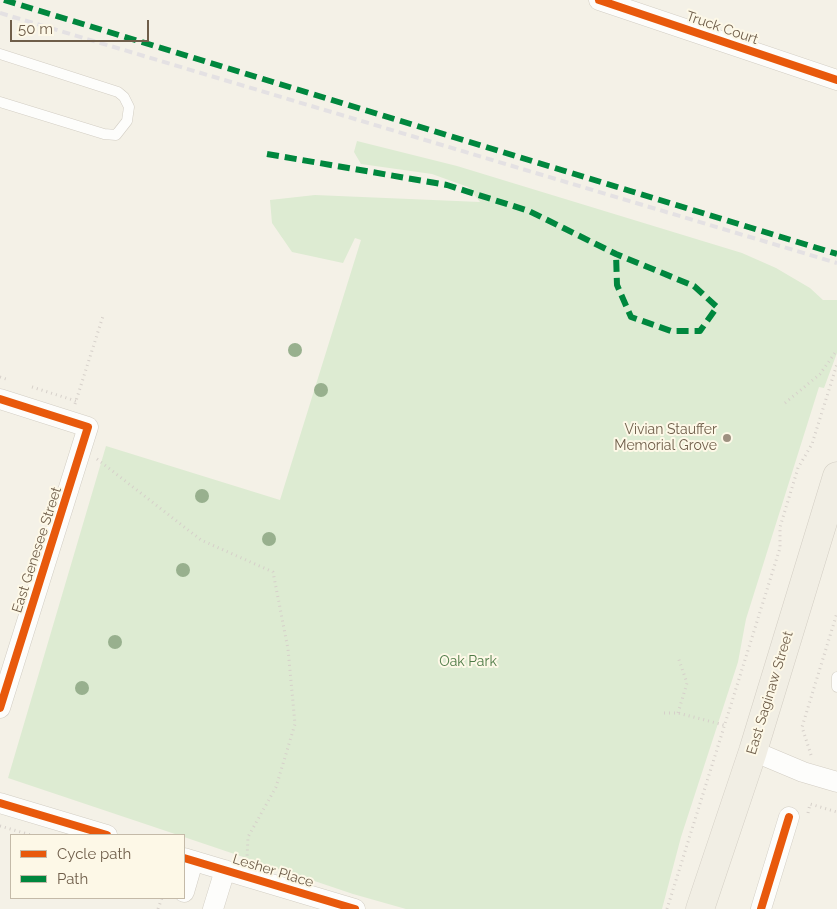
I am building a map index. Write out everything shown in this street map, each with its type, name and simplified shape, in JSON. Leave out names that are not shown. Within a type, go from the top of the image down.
[{"type":"main road","name":"East Saginaw Street","points":[[700,909],[752,751],[837,476]]},
{"type":"street","name":"Truck Court","points":[[599,0],[837,80]]},
{"type":"street","name":"East Genesee Street","points":[[0,399],[88,427],[0,708]]},
{"type":"street","points":[[752,751],[803,772],[837,782]]},
{"type":"street","points":[[0,803],[104,834]]},
{"type":"street","points":[[762,909],[790,817]]},
{"type":"street","name":"Lesher Place","points":[[189,860],[354,909]]},
{"type":"street","points":[[185,886],[189,860]]},
{"type":"street","points":[[214,909],[226,870]]},
{"type":"lane","points":[[0,54],[118,92],[124,97],[129,106],[127,121],[116,135],[104,134],[0,102]]},
{"type":"lane","points":[[837,677],[837,687]]},
{"type":"path","points":[[785,403],[820,374],[837,350]]},
{"type":"path","points":[[667,909],[780,548],[780,527],[798,468],[812,444],[837,364]]},
{"type":"path","points":[[0,377],[10,380]]},
{"type":"path","points":[[29,386],[76,401]]},
{"type":"path","points":[[83,447],[201,540],[273,572],[288,649],[295,724],[276,787],[248,837],[245,876]]},
{"type":"path","points":[[803,772],[811,754],[802,727],[837,613]]},
{"type":"path","points":[[678,657],[687,683],[678,713]]},
{"type":"path","points":[[664,713],[678,713],[724,725]]},
{"type":"path","points":[[0,826],[28,834]]},
{"type":"green space","name":"Oak Park","points":[[357,141],[457,166],[742,253],[776,268],[810,288],[823,300],[837,300],[837,353],[824,388],[819,387],[746,619],[738,662],[681,837],[662,909],[406,909],[353,894],[185,837],[185,834],[175,834],[8,778],[106,446],[280,500],[361,240],[355,238],[343,263],[292,252],[272,223],[270,200],[315,195],[480,202],[468,187],[432,174],[361,164],[354,152]]},
{"type":"railway","points":[[0,13],[837,263]]},
{"type":"marked path","points":[[4,0],[837,254]]},
{"type":"marked path","points":[[267,154],[447,185],[529,211],[616,254],[694,286],[717,307],[700,331],[671,331],[631,317],[617,285],[616,254]]},
{"type":"cycle path","points":[[599,0],[837,80]]},
{"type":"cycle path","points":[[0,399],[88,427],[0,708]]},
{"type":"cycle path","points":[[0,803],[104,834]]},
{"type":"cycle path","points":[[761,909],[789,817]]},
{"type":"cycle path","points":[[185,858],[355,909]]},
{"type":"place","name":"Vivian Stauffer Memorial Grove","points":[[727,438]]}]
